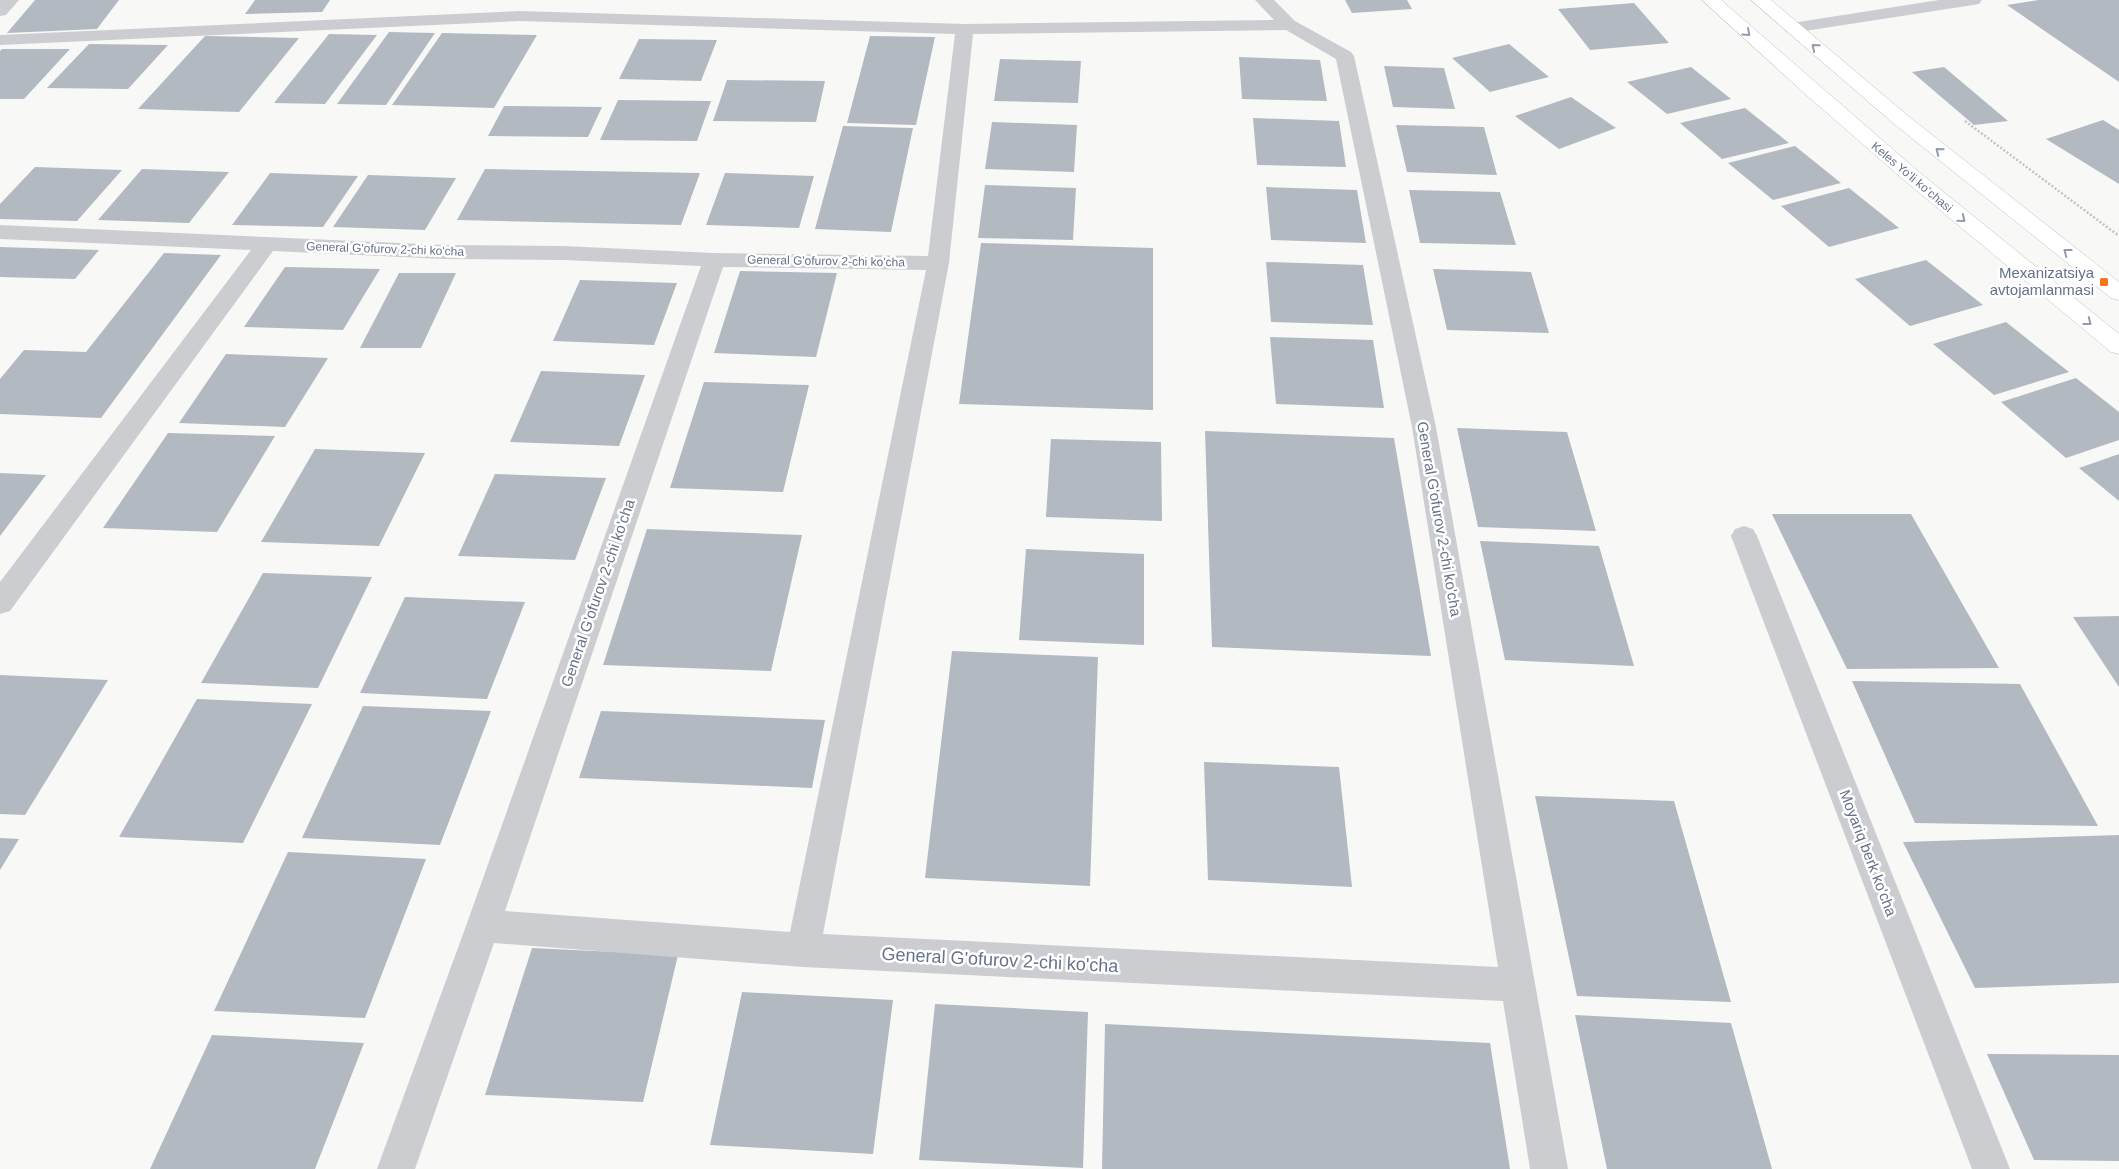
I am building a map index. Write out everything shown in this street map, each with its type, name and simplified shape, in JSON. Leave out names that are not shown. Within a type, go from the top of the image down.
[{"type":"main road","name":"Keles Yoʻli koʻchasi","points":[[1710,0],[1916,181],[2119,346]]},
{"type":"main road","points":[[1760,0],[1915,131],[2119,293]]},
{"type":"main road","points":[[1776,0],[1792,28]]},
{"type":"street","points":[[0,11],[10,0]]},
{"type":"street","points":[[1264,0],[1289,25]]},
{"type":"street","points":[[1792,28],[1972,0]]},
{"type":"street","points":[[0,40],[519,16],[965,29],[1289,25]]},
{"type":"street","name":"General G'ofurov 2-chi ko'cha","points":[[1289,25],[1345,56],[1424,427],[1549,1169]]},
{"type":"street","points":[[803,950],[938,263],[965,29]]},
{"type":"street","name":"General G'ofurov 2-chi ko'cha","points":[[0,232],[266,245],[714,260],[938,263]]},
{"type":"street","points":[[0,603],[266,245]]},
{"type":"street","name":"General G'ofurov 2-chi ko'cha","points":[[396,1169],[483,926],[714,260]]},
{"type":"street","name":"Moyariq berk ko'cha","points":[[1744,536],[1991,1169]]},
{"type":"street","name":"General G'ofurov 2-chi ko'cha","points":[[483,926],[803,950],[1518,984]]},
{"type":"path","points":[[1960,117],[2119,236]]},
{"type":"building","points":[[35,0],[119,0],[97,29],[7,33]]},
{"type":"building","points":[[255,0],[330,0],[322,12],[245,14]]},
{"type":"building","points":[[1345,0],[1407,0],[1412,9],[1352,13]]},
{"type":"building","points":[[2039,0],[2119,0],[2119,82],[2007,5]]},
{"type":"building","points":[[1634,3],[1669,43],[1590,50],[1558,9]]},
{"type":"building","points":[[389,32],[435,33],[386,105],[337,104]]},
{"type":"building","points":[[442,33],[537,35],[494,108],[392,105]]},
{"type":"building","points":[[329,34],[377,35],[325,104],[274,103]]},
{"type":"building","points":[[205,36],[299,38],[239,112],[138,109]]},
{"type":"building","points":[[870,36],[935,37],[916,125],[847,123]]},
{"type":"building","points":[[639,39],[717,40],[701,81],[619,79]]},
{"type":"building","points":[[89,44],[168,45],[128,89],[47,88]]},
{"type":"building","points":[[1509,44],[1549,77],[1490,92],[1452,58]]},
{"type":"building","points":[[2,49],[70,49],[24,99],[0,99],[0,51]]},
{"type":"building","points":[[1239,57],[1320,60],[1327,101],[1242,99]]},
{"type":"building","points":[[1000,59],[1081,61],[1078,103],[994,101]]},
{"type":"building","points":[[1384,66],[1444,68],[1455,109],[1393,107]]},
{"type":"building","points":[[1691,67],[1731,99],[1667,114],[1627,82]]},
{"type":"building","points":[[1944,67],[2008,121],[1974,125],[1912,72]]},
{"type":"building","points":[[727,80],[825,81],[816,122],[713,121]]},
{"type":"building","points":[[1571,97],[1616,128],[1559,149],[1515,116]]},
{"type":"building","points":[[618,100],[711,101],[697,141],[600,140]]},
{"type":"building","points":[[504,106],[602,107],[588,137],[488,136]]},
{"type":"building","points":[[1745,108],[1789,143],[1722,159],[1680,123]]},
{"type":"building","points":[[1253,118],[1339,121],[1346,167],[1257,165]]},
{"type":"building","points":[[2103,120],[2119,130],[2119,184],[2046,139]]},
{"type":"building","points":[[992,122],[1077,125],[1074,172],[985,169]]},
{"type":"building","points":[[1396,125],[1484,127],[1497,175],[1407,172]]},
{"type":"building","points":[[843,126],[913,128],[891,232],[815,229]]},
{"type":"building","points":[[1795,146],[1841,183],[1773,200],[1728,163]]},
{"type":"building","points":[[35,167],[122,170],[77,221],[0,219],[0,204]]},
{"type":"building","points":[[142,169],[229,172],[189,223],[98,220]]},
{"type":"building","points":[[485,169],[700,173],[681,225],[457,220]]},
{"type":"building","points":[[270,173],[358,176],[323,227],[232,225]]},
{"type":"building","points":[[725,173],[814,176],[799,228],[706,225]]},
{"type":"building","points":[[368,175],[456,178],[425,230],[333,227]]},
{"type":"building","points":[[985,185],[1076,188],[1073,240],[978,238]]},
{"type":"building","points":[[1266,187],[1357,190],[1366,243],[1271,240]]},
{"type":"building","points":[[1849,188],[1899,228],[1829,247],[1781,206]]},
{"type":"building","points":[[1409,190],[1500,192],[1516,245],[1420,243]]},
{"type":"building","points":[[981,243],[1153,248],[1153,410],[959,404]]},
{"type":"building","points":[[0,247],[99,250],[75,279],[0,277]]},
{"type":"building","points":[[164,253],[221,255],[101,418],[0,414],[0,379],[24,350],[86,352]]},
{"type":"building","points":[[1926,260],[1983,305],[1910,326],[1855,279]]},
{"type":"building","points":[[1266,262],[1363,265],[1373,325],[1271,322]]},
{"type":"building","points":[[285,267],[380,269],[343,330],[244,327]]},
{"type":"building","points":[[1433,269],[1531,272],[1549,333],[1447,330]]},
{"type":"building","points":[[740,271],[837,273],[816,357],[714,353]]},
{"type":"building","points":[[399,273],[456,273],[421,348],[360,348]]},
{"type":"building","points":[[580,280],[677,283],[654,345],[553,341]]},
{"type":"building","points":[[2006,322],[2069,372],[1994,395],[1933,344]]},
{"type":"building","points":[[1270,337],[1373,340],[1384,408],[1276,404]]},
{"type":"building","points":[[226,354],[328,358],[285,427],[179,423]]},
{"type":"building","points":[[541,371],[645,375],[619,446],[510,442]]},
{"type":"building","points":[[2076,378],[2119,412],[2119,440],[2066,458],[2001,402]]},
{"type":"building","points":[[704,382],[809,385],[783,492],[670,488]]},
{"type":"building","points":[[1457,428],[1567,432],[1596,531],[1478,527]]},
{"type":"building","points":[[1205,431],[1394,438],[1431,656],[1212,647]]},
{"type":"building","points":[[168,433],[275,436],[217,532],[103,528]]},
{"type":"building","points":[[1051,439],[1161,442],[1162,521],[1046,517]]},
{"type":"building","points":[[315,449],[425,453],[379,546],[261,542]]},
{"type":"building","points":[[2119,454],[2119,501],[2079,468]]},
{"type":"building","points":[[0,473],[46,475],[0,536]]},
{"type":"building","points":[[495,474],[606,478],[575,560],[458,556]]},
{"type":"building","points":[[1772,514],[1911,514],[1999,668],[1847,669]]},
{"type":"building","points":[[647,529],[802,535],[771,671],[603,665]]},
{"type":"building","points":[[1480,541],[1599,546],[1634,666],[1505,660]]},
{"type":"building","points":[[1026,549],[1144,554],[1144,645],[1019,640]]},
{"type":"building","points":[[263,573],[372,577],[318,688],[201,683]]},
{"type":"building","points":[[405,597],[525,602],[487,699],[360,693]]},
{"type":"building","points":[[2119,616],[2119,687],[2073,617]]},
{"type":"building","points":[[952,651],[1098,657],[1090,886],[925,878]]},
{"type":"building","points":[[0,675],[108,680],[25,815],[0,814]]},
{"type":"building","points":[[1852,681],[2020,684],[2098,826],[1915,823]]},
{"type":"building","points":[[197,699],[312,704],[243,843],[119,837]]},
{"type":"building","points":[[363,706],[491,711],[440,845],[302,838]]},
{"type":"building","points":[[601,711],[825,720],[812,788],[579,778]]},
{"type":"building","points":[[1204,762],[1339,767],[1352,887],[1208,880]]},
{"type":"building","points":[[1535,796],[1674,801],[1731,1002],[1577,996]]},
{"type":"building","points":[[2119,835],[2119,983],[1975,988],[1903,842]]},
{"type":"building","points":[[0,838],[19,839],[0,870]]},
{"type":"building","points":[[288,852],[426,859],[365,1018],[214,1011]]},
{"type":"building","points":[[532,948],[678,955],[643,1102],[485,1095]]},
{"type":"building","points":[[742,992],[893,1000],[873,1154],[710,1145]]},
{"type":"building","points":[[935,1004],[1088,1012],[1083,1168],[919,1160]]},
{"type":"building","points":[[1575,1015],[1731,1023],[1772,1169],[1607,1169]]},
{"type":"building","points":[[1105,1024],[1490,1043],[1510,1169],[1102,1169]]},
{"type":"building","points":[[212,1035],[364,1043],[315,1169],[150,1169]]},
{"type":"building","points":[[1987,1054],[2119,1055],[2119,1161],[2034,1160]]},
{"type":"place","name":"Mexanizatsiya avtojamlanmasi","points":[[2104,282]]}]
